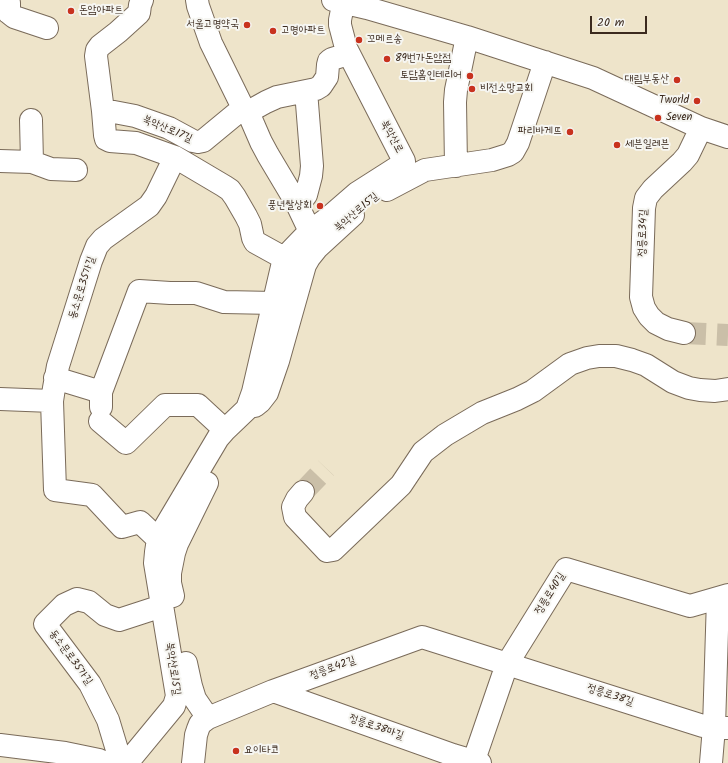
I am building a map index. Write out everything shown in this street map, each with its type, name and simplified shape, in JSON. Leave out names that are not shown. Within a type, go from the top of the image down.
[{"type":"street","points":[[142,0],[139,13],[97,50],[96,56],[106,139],[110,141],[136,143],[175,157],[230,190],[250,224],[255,242],[284,258]]},
{"type":"street","points":[[197,0],[211,43],[261,142],[298,205],[313,240]]},
{"type":"street","name":"북악산로","points":[[313,240],[327,219],[357,193],[403,165],[404,162],[348,54],[340,25],[340,1],[467,37],[593,78],[701,128],[728,137]]},
{"type":"street","points":[[6,2],[12,16],[47,28]]},
{"type":"street","points":[[456,166],[456,90],[467,37]]},
{"type":"street","name":"북악산로17길","points":[[103,111],[135,116],[169,128],[193,141],[203,141],[245,110],[278,97],[316,89],[321,86],[327,77],[329,61],[348,54]]},
{"type":"street","name":"북악산로15길","points":[[241,416],[247,409],[253,392],[284,258],[313,240],[376,196],[424,170],[502,158],[512,152],[518,143],[545,62]]},
{"type":"street","points":[[298,205],[306,195],[312,166],[306,91]]},
{"type":"street","points":[[31,120],[32,162]]},
{"type":"street","name":"정릉로34길","points":[[684,333],[668,329],[656,323],[644,308],[641,298],[644,208],[646,198],[653,189],[688,155],[701,128]]},
{"type":"street","name":"동소문로35가길","points":[[158,539],[140,522],[122,527],[92,496],[55,490],[52,401],[58,366],[90,261],[97,246],[103,239],[149,206],[156,196],[175,157]]},
{"type":"street","points":[[0,161],[32,162],[51,169],[76,170]]},
{"type":"street","name":"북악산로15길","points":[[128,763],[174,706],[177,699],[155,563],[158,539],[218,438],[241,416],[260,402],[267,393],[278,361],[305,265],[309,258],[313,240]]},
{"type":"street","points":[[225,430],[198,405],[165,405],[126,443],[99,428],[101,392],[139,291],[196,293],[224,302],[274,303]]},
{"type":"street","points":[[303,492],[293,507],[295,517],[326,551],[333,550],[401,485],[423,452],[445,435],[482,413],[533,391],[570,364],[587,358],[616,356],[646,365],[673,382],[689,388],[716,391],[728,389]]},
{"type":"street","points":[[208,718],[195,699],[191,686],[170,583],[170,573],[177,544],[220,454],[226,446],[271,403],[276,388],[278,361]]},
{"type":"street","points":[[55,378],[101,392]]},
{"type":"street","points":[[0,399],[52,401]]},
{"type":"street","name":"정릉로40길","points":[[476,762],[507,664],[566,569],[690,606],[723,596]]},
{"type":"street","points":[[711,763],[721,728],[723,596]]},
{"type":"street","name":"동소문로35가길","points":[[121,763],[108,720],[90,684],[45,624],[64,605],[77,599],[89,602],[105,615],[119,620],[162,606]]},
{"type":"street","name":"정릉로42길","points":[[193,763],[196,734],[200,724],[208,718],[273,691],[422,637],[507,664]]},
{"type":"street","name":"정릉로38길","points":[[507,664],[704,726],[721,728]]},
{"type":"street","name":"정릉로38마길","points":[[273,691],[476,762]]},
{"type":"street","points":[[0,745],[65,753],[81,760],[98,760],[106,763]]},
{"type":"tunnel","points":[[684,333],[728,335]]},
{"type":"tunnel","points":[[303,492],[326,468]]},
{"type":"place","name":"돈암아파트","points":[[71,11]]},
{"type":"place","name":"서울고명약국","points":[[247,25]]},
{"type":"place","name":"고명아파트","points":[[273,31]]},
{"type":"place","name":"꼬메르송","points":[[359,40]]},
{"type":"place","name":"89번가돈암점","points":[[387,59]]},
{"type":"place","name":"토담홈인테리어","points":[[470,76]]},
{"type":"place","name":"대림부동산","points":[[677,80]]},
{"type":"place","name":"비전소망교회","points":[[472,89]]},
{"type":"place","name":"Tworld","points":[[697,101]]},
{"type":"place","name":"Seven","points":[[658,118]]},
{"type":"place","name":"파리바게뜨","points":[[570,132]]},
{"type":"place","name":"세븐일레븐","points":[[617,145]]},
{"type":"place","name":"풍년쌀상회","points":[[320,206]]},
{"type":"place","name":"요이타코","points":[[236,751]]}]
